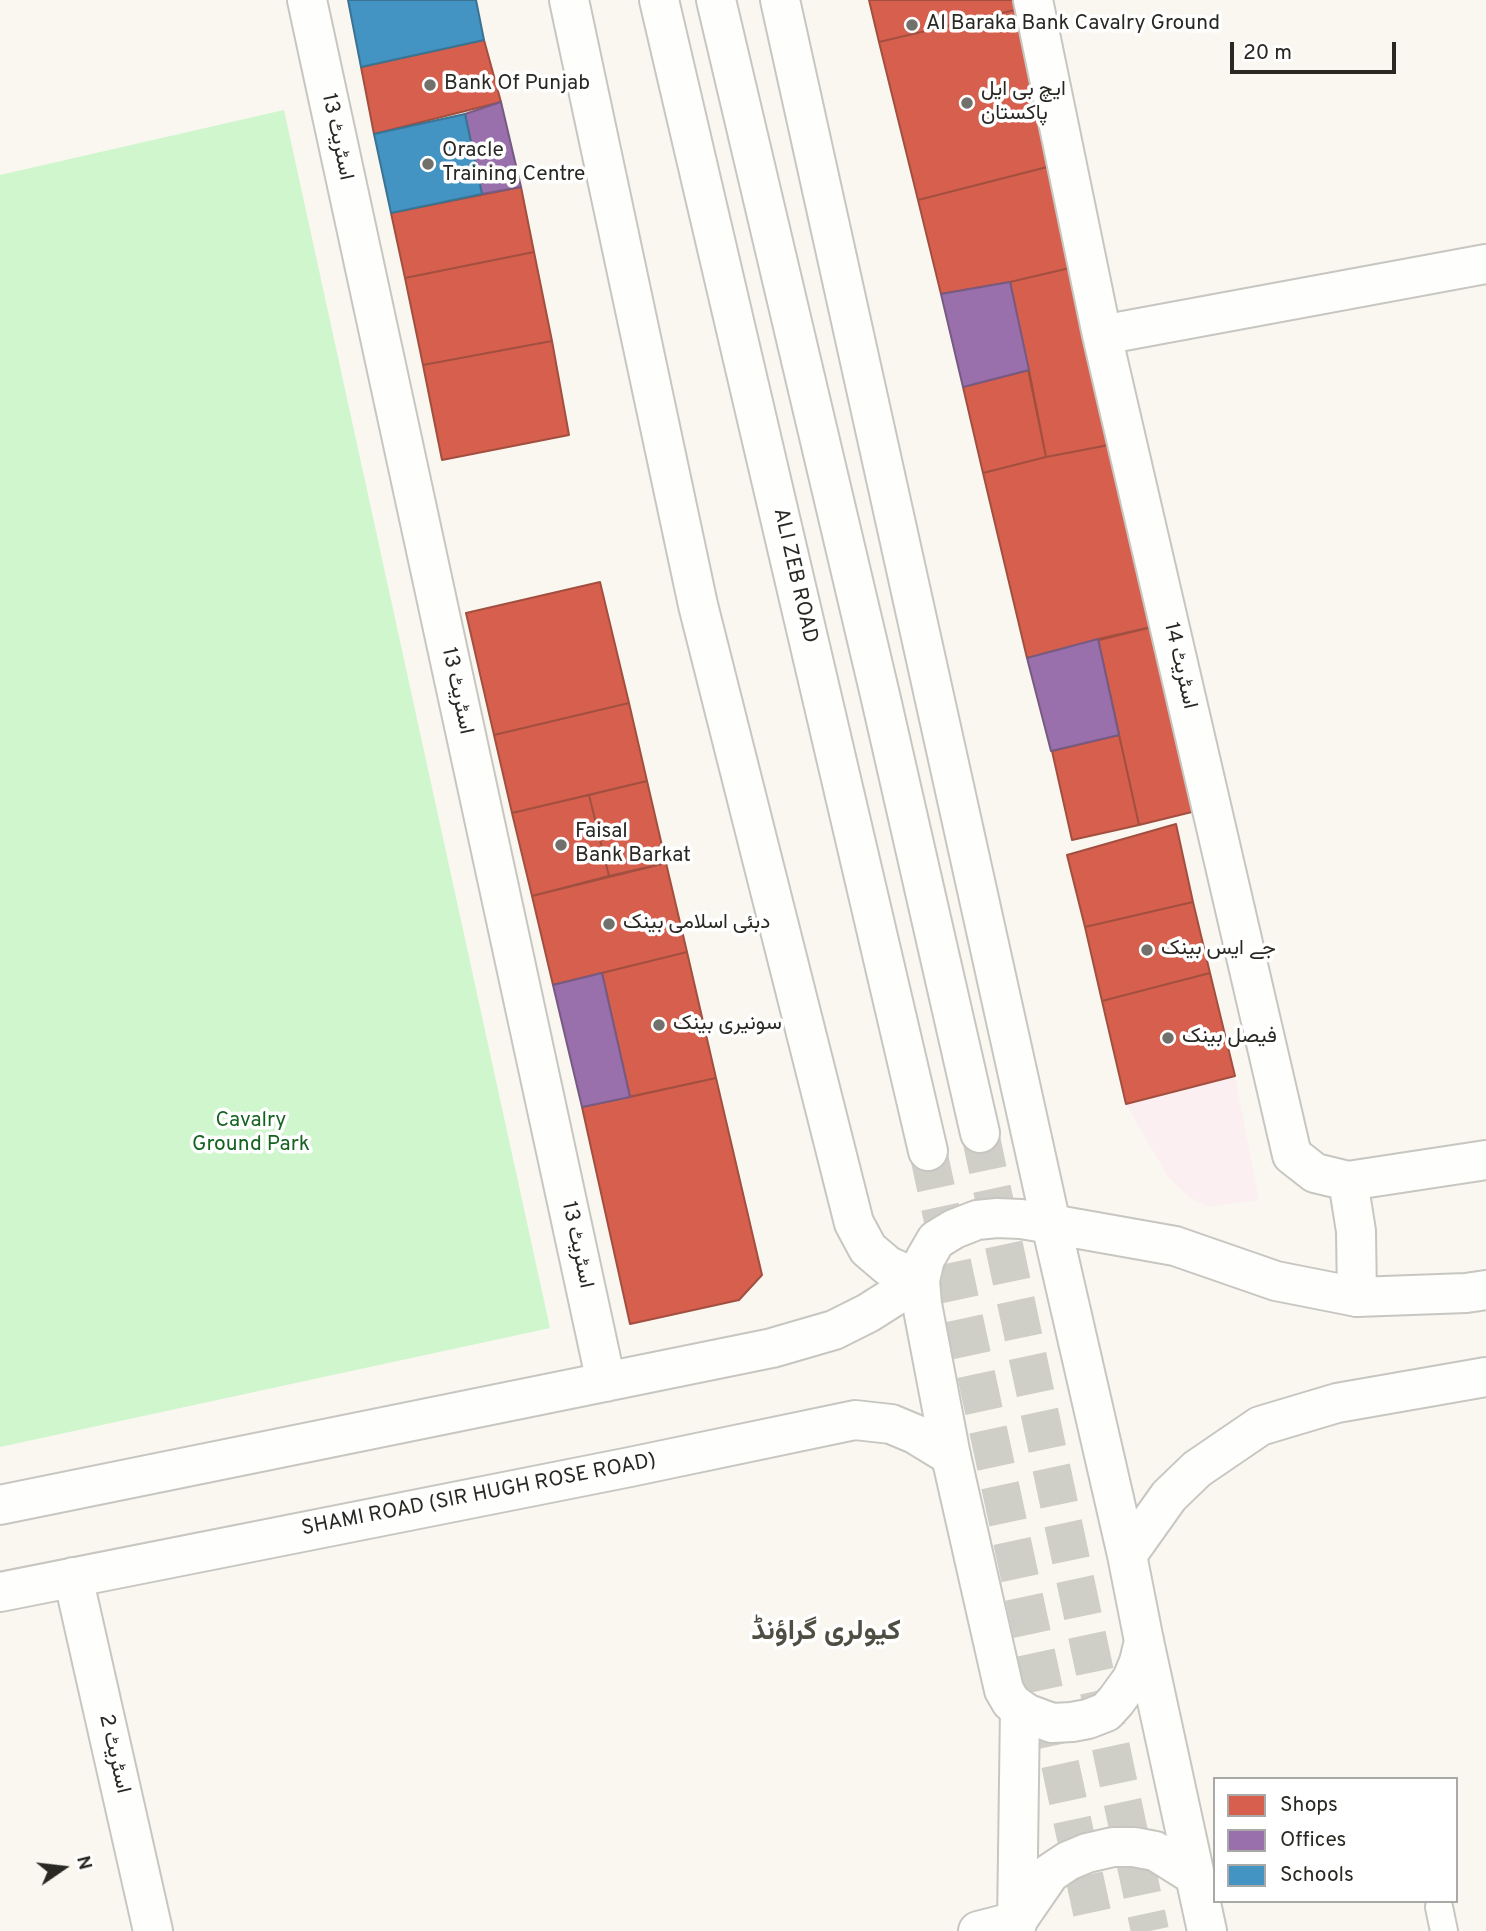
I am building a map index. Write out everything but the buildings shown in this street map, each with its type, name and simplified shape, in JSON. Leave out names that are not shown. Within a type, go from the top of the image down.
[{"type":"street","name":"اسٹریٹ 13","points":[[307,0],[606,1382]]},
{"type":"street","points":[[569,0],[698,605],[854,1223],[868,1249],[887,1266],[920,1280]]},
{"type":"street","name":"ALI ZEB ROAD","points":[[659,0],[928,1152]]},
{"type":"street","points":[[716,0],[885,712],[980,1133]]},
{"type":"street","points":[[780,0],[1127,1555],[1207,1931]]},
{"type":"street","name":"اسٹریٹ 14","points":[[1033,0],[1102,335],[1293,1155],[1315,1173],[1348,1181]]},
{"type":"street","points":[[1102,335],[1486,264]]},
{"type":"street","points":[[1357,1297],[1356,1231],[1348,1181],[1486,1160]]},
{"type":"street","points":[[1144,1641],[1132,1679],[1106,1712],[1080,1721],[1052,1723],[1020,1709],[1011,1702],[1004,1690],[951,1457],[922,1304],[920,1280],[925,1259],[936,1240],[954,1228],[977,1220],[997,1218],[1051,1224],[1175,1246],[1276,1281],[1357,1297],[1486,1290]]},
{"type":"street","points":[[0,1505],[808,1339],[868,1313],[920,1280]]},
{"type":"street","points":[[1127,1555],[1169,1496],[1197,1469],[1260,1426],[1336,1403],[1486,1377]]},
{"type":"street","name":"SHAMI ROAD (SIR HUGH ROSE ROAD)","points":[[0,1592],[855,1420],[891,1424],[915,1434],[951,1457]]},
{"type":"street","name":"اسٹریٹ 2","points":[[73,1577],[153,1931]]},
{"type":"street","points":[[1018,1926],[1020,1709]]},
{"type":"street","points":[[1018,1926],[1050,1873],[1087,1853],[1113,1847],[1155,1851],[1195,1876]]},
{"type":"street","points":[[978,1931],[1018,1926]]},
{"type":"shaded area","points":[[1235,1076],[1259,1200],[1208,1207],[1189,1197],[1168,1177],[1126,1104]]},
{"type":"green space","name":"Cavalry Ground Park","points":[[284,110],[550,1328],[0,1447],[0,175]]},
{"type":"tunnel","points":[[980,1133],[1150,1931]]},
{"type":"tunnel","points":[[928,1151],[1096,1931]]},
{"type":"place","name":"Al Baraka Bank Cavalry Ground","points":[[912,25]]},
{"type":"place","name":"Bank Of Punjab","points":[[430,85]]},
{"type":"place","name":"ایچ بی ایل پاکستان","points":[[967,103]]},
{"type":"place","name":"Oracle Training Centre","points":[[428,164]]},
{"type":"place","name":"Faisal Bank Barkat","points":[[561,845]]},
{"type":"place","name":"دبئی اسلامی بینک","points":[[609,924]]},
{"type":"place","name":"جے ایس بینک","points":[[1147,950]]},
{"type":"place","name":"سونیری بینک","points":[[659,1025]]},
{"type":"place","name":"فیصل بینک","points":[[1168,1038]]},
{"type":"district","name":"کیولری گراؤنڈ","points":[[826,1633]]}]
